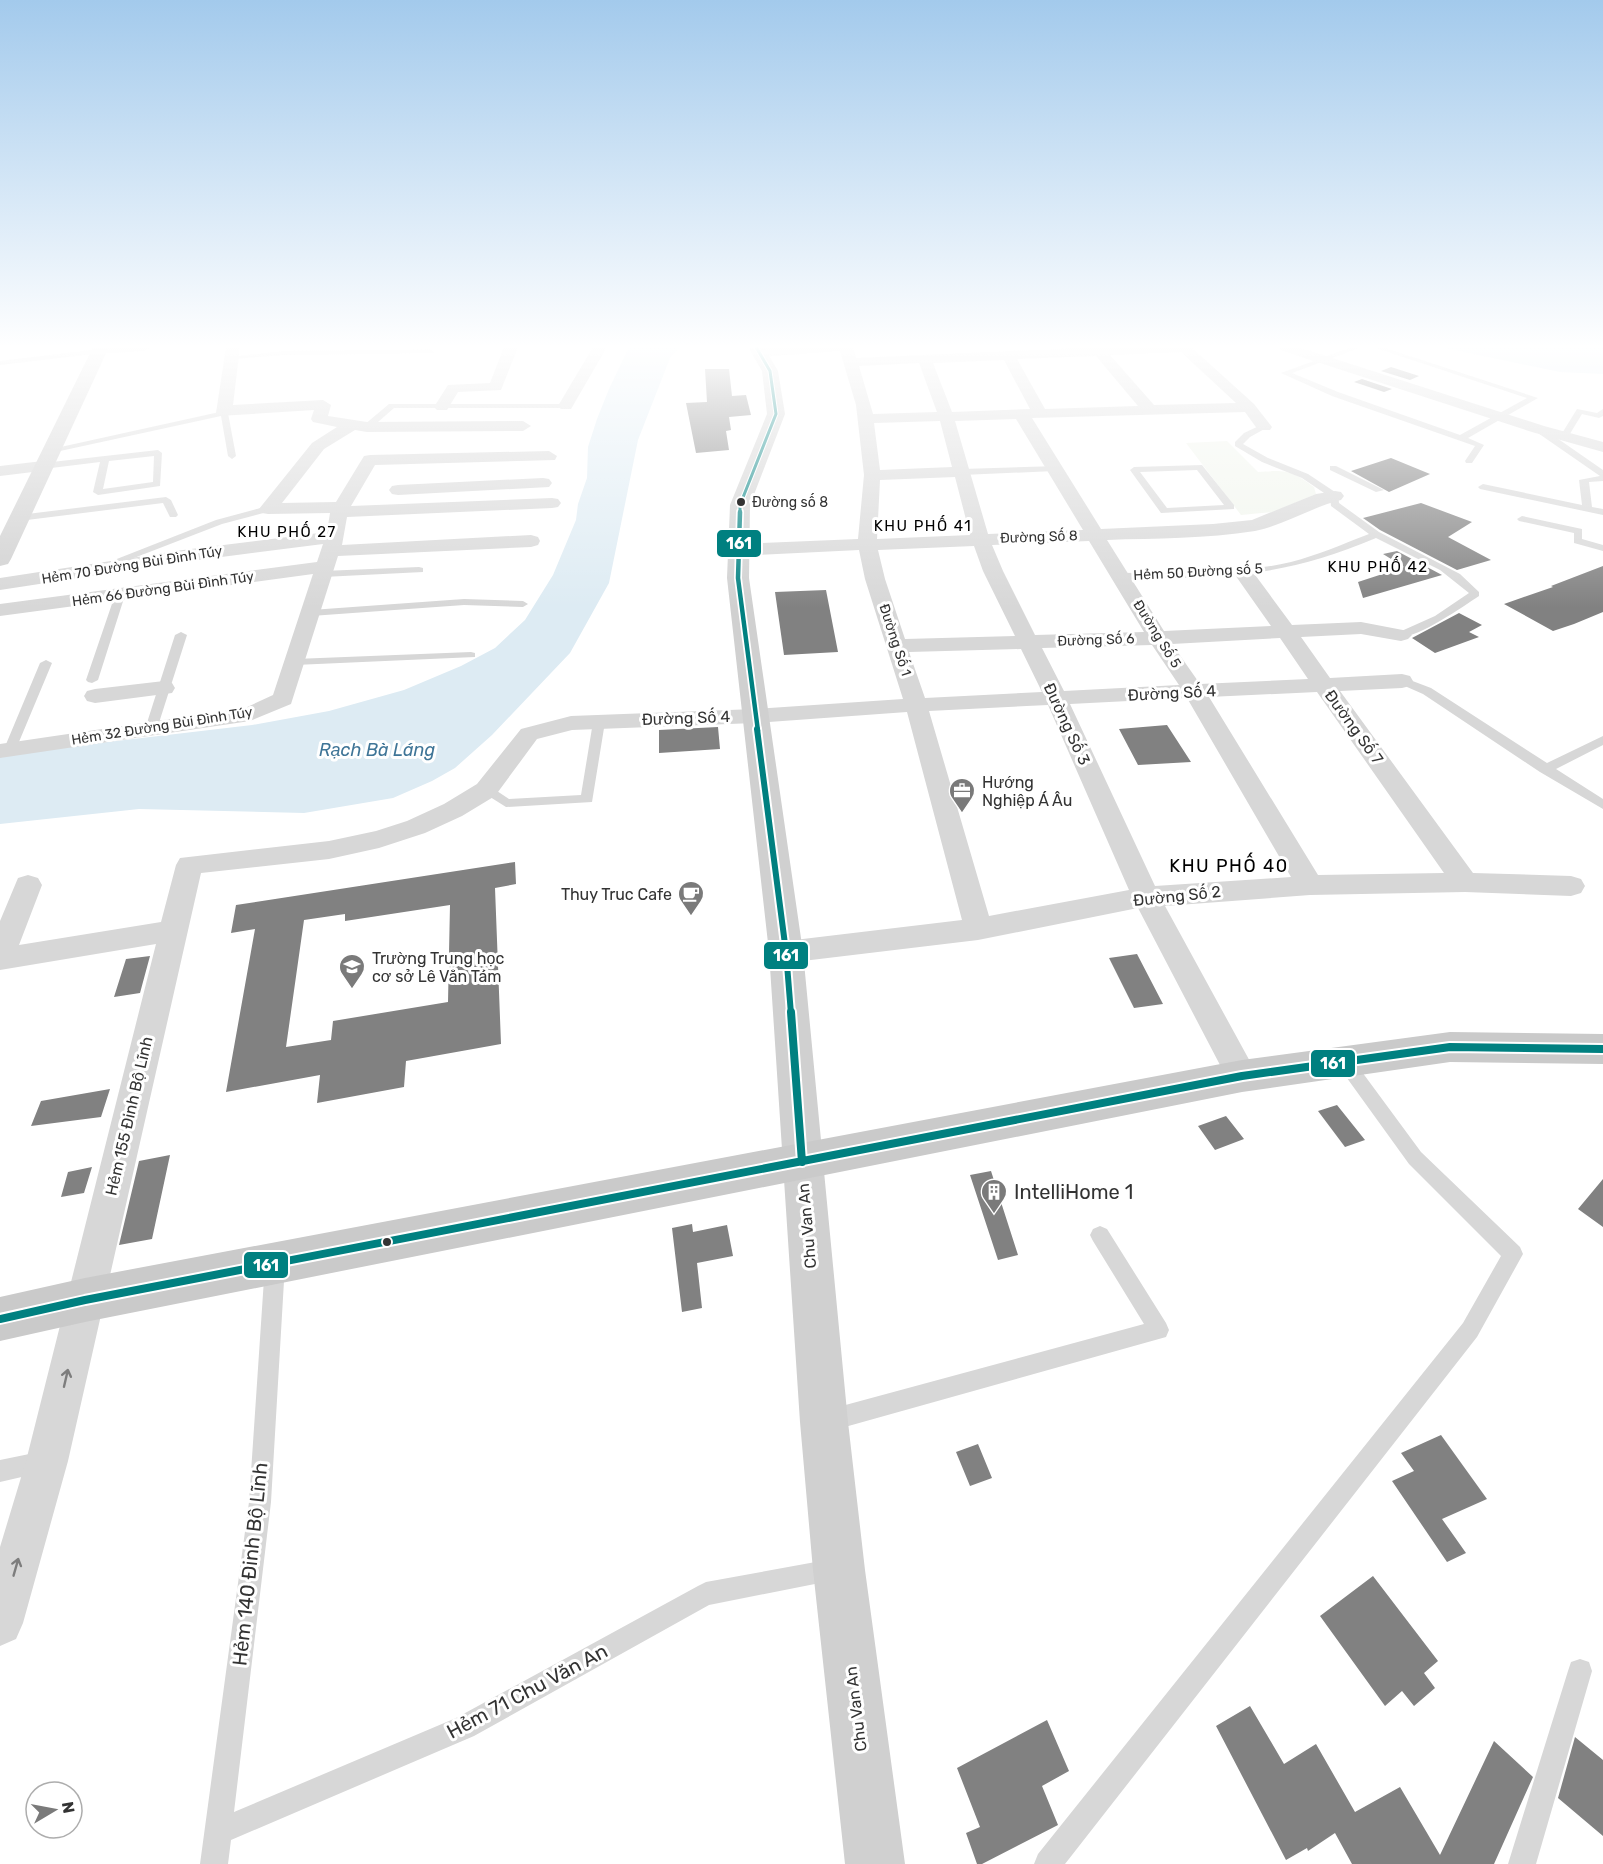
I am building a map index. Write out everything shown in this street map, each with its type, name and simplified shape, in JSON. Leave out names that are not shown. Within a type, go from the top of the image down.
[{"type":"main road","points":[[0,1319],[85,1300],[1242,1076],[1450,1047],[1603,1049]]},
{"type":"street","points":[[0,559],[59,434]]},
{"type":"street","points":[[268,509],[318,446],[343,434]]},
{"type":"street","name":"Chu Van An","points":[[768,434],[740,505],[738,578],[786,952],[801,1162],[824,1422],[839,1570],[875,1864]]},
{"type":"street","name":"Đường Số 1","points":[[868,434],[872,475],[867,544],[875,579],[916,705],[978,929]]},
{"type":"street","name":"Đường Số 3","points":[[951,434],[981,540],[1146,897],[1242,1076]]},
{"type":"street","name":"Đường Số 5","points":[[1040,434],[1055,468],[1158,638],[1195,693],[1310,885]]},
{"type":"street","points":[[1560,434],[1603,447]]},
{"type":"street","name":"Hẻm 32 Đường Bùi Đình Túy","points":[[5,750],[250,714],[283,699],[344,504],[370,459],[549,456]]},
{"type":"street","points":[[0,471],[47,458]]},
{"type":"street","points":[[872,475],[962,472]]},
{"type":"street","points":[[344,504],[379,491],[543,483]]},
{"type":"street","name":"Đường Số 8","points":[[737,550],[1214,530],[1255,525],[1322,498],[1335,496]]},
{"type":"street","points":[[268,509],[344,504],[552,503]]},
{"type":"street","points":[[329,557],[531,541]]},
{"type":"street","name":"Hẻm 70 Đường Bùi Đình Túy","points":[[0,584],[94,570],[329,557]]},
{"type":"street","name":"Hẻm 66 Đường Bùi Đình Túy","points":[[0,610],[120,595],[329,557]]},
{"type":"street","name":"Đường Số 7","points":[[1244,572],[1465,882]]},
{"type":"street","name":"Đường Số 6","points":[[898,646],[1158,638],[1360,628],[1401,635]]},
{"type":"street","name":"Đường Số 4","points":[[173,932],[189,865],[329,850],[416,828],[453,810],[486,790],[529,734],[570,723],[755,716],[916,705],[1402,681]]},
{"type":"street","points":[[94,688],[164,688]]},
{"type":"street","name":"Đường Số 2","points":[[786,952],[978,929],[1146,897],[1310,885],[1465,882],[1571,886]]},
{"type":"street","points":[[28,885],[0,958],[173,932]]},
{"type":"street","name":"Hẻm 155 Đinh Bộ Lĩnh","points":[[0,1623],[47,1461],[173,932]]},
{"type":"lane","points":[[47,458],[141,434]]},
{"type":"lane","points":[[227,434],[231,456]]},
{"type":"lane","points":[[1249,434],[1238,444],[1265,460],[1319,472],[1379,490]]},
{"type":"lane","points":[[1450,434],[1480,445],[1469,461]]},
{"type":"lane","points":[[1461,438],[1468,434]]},
{"type":"lane","points":[[1545,434],[1603,476]]},
{"type":"lane","points":[[47,458],[105,459],[158,453],[157,484],[98,492],[105,459]]},
{"type":"lane","points":[[1319,472],[1346,464]]},
{"type":"lane","points":[[1199,467],[1231,507],[1196,509],[1164,511],[1134,470],[1199,467]]},
{"type":"lane","points":[[962,472],[1055,468]]},
{"type":"lane","points":[[1319,472],[1335,496],[1334,504],[1376,534],[1424,557],[1470,586],[1475,594],[1439,618],[1401,635]]},
{"type":"lane","points":[[1587,508],[1584,480],[1603,476]]},
{"type":"lane","points":[[1483,487],[1603,512]]},
{"type":"lane","points":[[18,518],[166,500],[173,515]]},
{"type":"lane","points":[[94,570],[219,522],[268,509]]},
{"type":"lane","points":[[1196,509],[1214,530]]},
{"type":"lane","points":[[1523,524],[1603,548]]},
{"type":"lane","name":"Hẻm 50 Đường số 5","points":[[1121,576],[1244,572],[1289,566],[1376,534]]},
{"type":"lane","points":[[329,557],[419,570]]},
{"type":"lane","points":[[94,688],[120,595]]},
{"type":"lane","points":[[311,613],[464,602],[523,604]]},
{"type":"lane","points":[[151,729],[181,634]]},
{"type":"lane","points":[[295,662],[471,655]]},
{"type":"lane","points":[[5,750],[46,663]]},
{"type":"lane","points":[[1402,681],[1427,692],[1603,805]]},
{"type":"lane","points":[[486,790],[506,803],[587,799],[599,722]]},
{"type":"lane","points":[[1545,769],[1603,740]]},
{"type":"lane","points":[[1048,1864],[1470,1330],[1513,1254],[1415,1158],[1345,1062]]},
{"type":"lane","points":[[824,1422],[1159,1330],[1101,1235]]},
{"type":"lane","name":"Hẻm 140 Đinh Bộ Lĩnh","points":[[214,1864],[260,1502],[275,1263]]},
{"type":"lane","points":[[0,1471],[47,1461]]},
{"type":"lane","name":"Hẻm 71 Chu Văn An","points":[[218,1832],[465,1727],[705,1594],[839,1570]]},
{"type":"lane","points":[[1522,1864],[1580,1671]]},
{"type":"shaded area","points":[[1227,441],[1258,472],[1288,472],[1314,487],[1316,494],[1273,512],[1241,515],[1186,443]]},
{"type":"water","name":"Rạch Bà Láng","points":[[592,434],[640,434],[609,583],[570,653],[492,735],[455,768],[393,798],[304,813],[139,809],[0,824],[0,757],[23,752],[252,725],[329,711],[404,690],[461,666],[495,648],[525,620],[553,575],[576,520],[578,504],[587,478],[588,447]]},
{"type":"building","points":[[692,434],[726,434],[729,450],[696,453]]},
{"type":"building","points":[[1391,458],[1430,474],[1389,492],[1351,471]]},
{"type":"building","points":[[1421,503],[1472,522],[1448,537],[1491,560],[1457,570],[1380,530],[1363,518]]},
{"type":"building","points":[[1397,551],[1442,575],[1363,598],[1358,582],[1404,567],[1383,554]]},
{"type":"building","points":[[1603,566],[1603,612],[1574,624],[1553,631],[1504,604],[1553,587],[1551,586]]},
{"type":"building","points":[[826,590],[838,652],[784,655],[775,592]]},
{"type":"building","points":[[1459,613],[1482,625],[1469,632],[1479,637],[1435,653],[1412,638]]},
{"type":"building","points":[[1167,725],[1191,762],[1138,765],[1119,729]]},
{"type":"building","points":[[718,727],[720,749],[659,753],[659,730]]},
{"type":"building","points":[[515,862],[516,884],[495,888],[501,1044],[406,1061],[404,1087],[317,1103],[320,1075],[226,1092],[255,929],[231,933],[236,905]],"holes":[[[450,905],[448,1002],[333,1021],[331,1040],[286,1047],[304,920],[345,914],[345,921]]]},
{"type":"building","points":[[1137,954],[1163,1004],[1134,1008],[1109,958]]},
{"type":"building","points":[[150,956],[140,993],[114,997],[126,959]]},
{"type":"building","points":[[110,1089],[101,1117],[31,1126],[41,1101]]},
{"type":"building","points":[[1337,1105],[1365,1140],[1345,1147],[1318,1111]]},
{"type":"building","points":[[1226,1116],[1244,1139],[1215,1150],[1198,1126]]},
{"type":"building","points":[[170,1155],[152,1239],[119,1245],[139,1161]]},
{"type":"building","points":[[92,1167],[84,1193],[61,1197],[68,1172]]},
{"type":"building","name":"IntelliHome 1","points":[[991,1171],[1018,1255],[998,1260],[970,1175]]},
{"type":"building","points":[[1603,1179],[1603,1227],[1578,1209]]},
{"type":"building","points":[[692,1224],[693,1232],[727,1225],[733,1256],[697,1263],[702,1308],[682,1312],[672,1228]]},
{"type":"building","points":[[1441,1435],[1487,1499],[1442,1519],[1466,1553],[1447,1562],[1392,1481],[1414,1471],[1401,1453]]},
{"type":"building","points":[[978,1444],[992,1478],[970,1486],[956,1452]]},
{"type":"building","points":[[1373,1576],[1438,1661],[1424,1673],[1435,1688],[1414,1706],[1402,1691],[1385,1706],[1320,1616]]},
{"type":"building","points":[[1250,1706],[1284,1764],[1316,1744],[1355,1812],[1400,1787],[1440,1855],[1494,1741],[1533,1777],[1494,1864],[1352,1864],[1335,1833],[1308,1851],[1307,1848],[1286,1860],[1216,1726]]},
{"type":"building","points":[[1047,1720],[1069,1771],[1042,1786],[1058,1825],[982,1864],[977,1864],[966,1833],[980,1827],[957,1768]]},
{"type":"building","points":[[1575,1737],[1603,1760],[1603,1836],[1558,1798]]},
{"type":"transit line","name":"161","points":[[768,434],[740,505],[738,578],[786,952],[802,1162]]},
{"type":"transit line","name":"161","points":[[0,1319],[85,1300],[1242,1076],[1450,1047],[1603,1049]]},
{"type":"place","name":"Đường số 8","points":[[741,502]]},
{"type":"place","name":"Hướng Nghiệp Á Âu","points":[[962,814]]},
{"type":"place","name":"Thuy Truc Cafe","points":[[691,917]]},
{"type":"place","name":"Trường Trung học cơ sở Lê Văn Tám","points":[[352,990]]},
{"type":"place","name":"IntelliHome 1","points":[[994,1215]]},
{"type":"district","name":"KHU PHỐ 41","points":[[923,526]]},
{"type":"district","name":"KHU PHỐ 27","points":[[287,532]]},
{"type":"district","name":"KHU PHỐ 42","points":[[1378,567]]},
{"type":"district","name":"KHU PHỐ 40","points":[[1229,866]]}]
